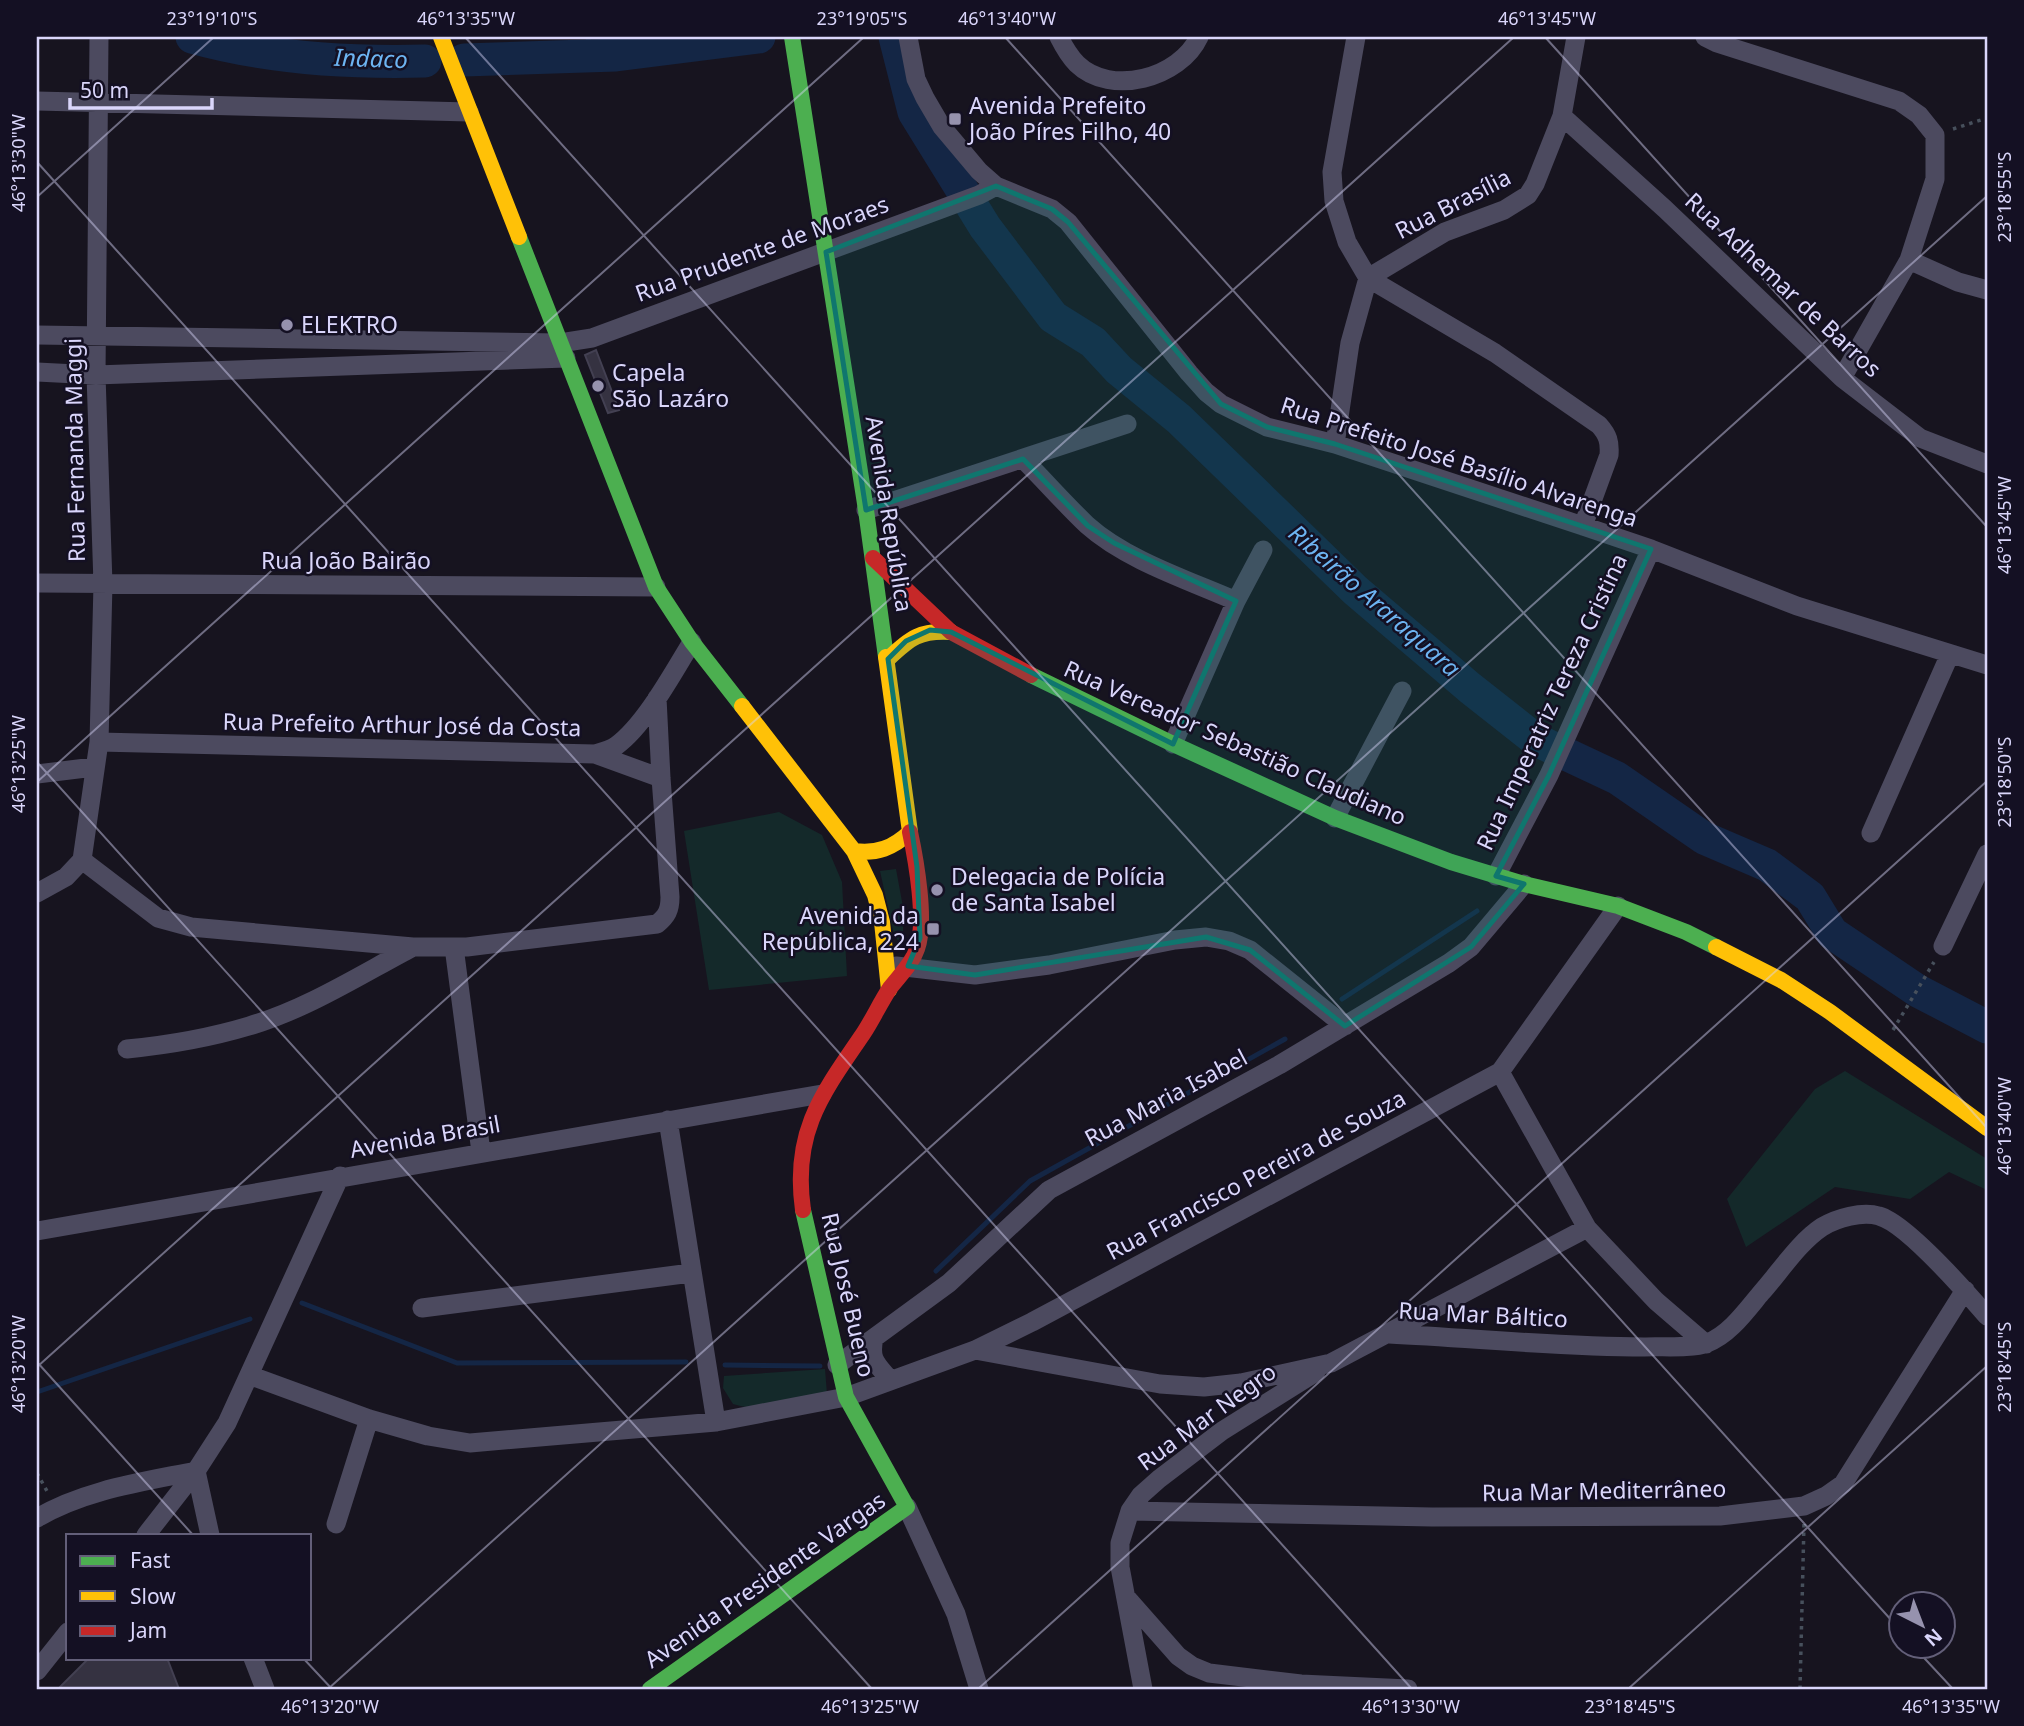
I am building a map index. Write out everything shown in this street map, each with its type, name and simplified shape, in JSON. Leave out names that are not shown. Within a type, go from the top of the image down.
[{"type":"main road","points":[[441,37],[656,587],[692,642],[854,851],[875,895],[886,939],[889,990]]},
{"type":"main road","name":"Avenida República","points":[[792,37],[866,510],[917,867],[919,947],[889,990]]},
{"type":"main road","points":[[873,558],[951,632]]},
{"type":"main road","points":[[888,659],[916,633],[930,630],[951,632]]},
{"type":"main road","name":"Rua Vereador Sebastião Claudiano","points":[[951,632],[1058,689],[1335,818],[1451,862],[1524,884],[1618,906],[1686,932],[1781,980],[1987,1128]]},
{"type":"main road","points":[[854,851],[871,854],[886,849],[910,831]]},
{"type":"main road","name":"Rua José Bueno","points":[[889,990],[878,1011],[822,1094],[803,1145],[799,1176],[803,1209],[846,1397],[906,1507]]},
{"type":"main road","name":"Avenida Presidente Vargas","points":[[650,1689],[906,1507]]},
{"type":"street","name":"Rua Fernanda Maggi","points":[[82,860],[99,743],[103,584],[96,375],[99,37]]},
{"type":"street","points":[[908,37],[916,79],[925,98],[942,127],[979,171],[987,190]]},
{"type":"street","points":[[1059,37],[1077,65],[1098,76],[1127,82],[1153,76],[1177,63],[1199,37]]},
{"type":"street","points":[[1356,37],[1332,172],[1335,201],[1347,242],[1368,278],[1495,353],[1599,425],[1606,433],[1610,444],[1609,455],[1583,526]]},
{"type":"street","name":"Rua Brasília","points":[[1368,278],[1445,232],[1504,210],[1528,195],[1562,116],[1576,37]]},
{"type":"street","points":[[1705,37],[1899,101],[1919,115],[1935,135],[1935,179],[1909,260],[1842,378]]},
{"type":"street","points":[[37,101],[469,112]]},
{"type":"street","name":"Rua Adhemar de Barros","points":[[1562,116],[1665,209],[1842,378],[1920,438],[1987,464]]},
{"type":"street","name":"Rua Prudente de Moraes","points":[[563,351],[987,190]]},
{"type":"street","name":"Rua Prefeito José Basílio Alvarenga","points":[[987,190],[1052,209],[1068,222],[1206,392],[1221,404],[1267,427],[1335,444],[1651,549],[1797,606],[1987,665]]},
{"type":"street","points":[[1909,260],[1958,282],[1987,290]]},
{"type":"street","points":[[1335,444],[1350,343],[1368,278]]},
{"type":"street","points":[[37,335],[563,351]]},
{"type":"street","points":[[37,372],[96,375],[563,351]]},
{"type":"street","points":[[866,510],[1127,424]]},
{"type":"street","points":[[1023,459],[1088,526],[1150,563],[1236,601]]},
{"type":"street","name":"Rua Imperatriz Tereza Cristina","points":[[1496,876],[1549,775],[1651,549]]},
{"type":"street","points":[[1173,744],[1236,601],[1263,550]]},
{"type":"street","name":"Rua João Bairão","points":[[37,583],[656,587]]},
{"type":"street","name":"Rua Prefeito Arthur José da Costa","points":[[99,743],[595,754],[615,746],[657,698],[692,642]]},
{"type":"street","points":[[1871,833],[1950,654]]},
{"type":"street","points":[[1335,818],[1402,691]]},
{"type":"street","points":[[37,894],[66,877],[82,860],[158,918],[173,924],[413,947],[454,947],[657,924],[666,918],[670,897],[657,698]]},
{"type":"street","points":[[595,754],[661,778]]},
{"type":"street","points":[[37,775],[94,767]]},
{"type":"street","points":[[1942,946],[1987,854]]},
{"type":"street","name":"Rua Maria Isabel","points":[[837,1365],[949,1283],[1049,1190],[1345,1027],[1471,947],[1524,884]]},
{"type":"street","name":"Rua Francisco Pereira de Souza","points":[[249,1375],[369,1419],[428,1436],[470,1443],[716,1422],[846,1397],[975,1350],[1032,1322],[1500,1072],[1618,906]]},
{"type":"street","points":[[887,965],[975,975],[1049,965],[1175,940],[1206,937],[1229,941],[1250,950],[1345,1027]]},
{"type":"street","points":[[127,1049],[168,1045],[250,1026],[312,1002],[413,947]]},
{"type":"street","points":[[454,947],[481,1152]]},
{"type":"street","points":[[1500,1072],[1587,1228],[1656,1301],[1706,1344],[1724,1333],[1742,1315],[1803,1245],[1822,1228],[1842,1219],[1879,1216],[1901,1230],[1937,1261],[1987,1316]]},
{"type":"street","name":"Avenida Brasil","points":[[37,1231],[822,1094]]},
{"type":"street","points":[[668,1120],[716,1422]]},
{"type":"street","points":[[147,1534],[196,1471],[227,1423],[340,1176]]},
{"type":"street","points":[[1389,1334],[1587,1228]]},
{"type":"street","points":[[422,1308],[691,1273]]},
{"type":"street","name":"Rua Mar Mediterrâneo","points":[[1130,1511],[1432,1517],[1720,1516],[1804,1506],[1843,1484],[1965,1290]]},
{"type":"street","name":"Rua Mar Báltico","points":[[975,1350],[1160,1384],[1203,1387],[1241,1383],[1332,1363],[1389,1334],[1625,1347],[1706,1344]]},
{"type":"street","points":[[874,1338],[871,1351],[874,1361],[890,1380]]},
{"type":"street","name":"Rua Mar Negro","points":[[1143,1689],[1125,1596],[1119,1543],[1130,1511],[1141,1495],[1159,1479],[1222,1431],[1332,1363]]},
{"type":"street","points":[[336,1524],[369,1419]]},
{"type":"street","points":[[37,1518],[57,1506],[94,1494],[196,1471]]},
{"type":"street","points":[[196,1471],[210,1534]]},
{"type":"street","name":"Rua José Bueno","points":[[906,1507],[956,1614],[979,1689]]},
{"type":"street","points":[[1125,1596],[1178,1656],[1209,1673],[1303,1687],[1408,1689]]},
{"type":"street","points":[[37,1671],[66,1635]]},
{"type":"street","points":[[254,1660],[265,1689]]},
{"type":"path","points":[[1935,135],[1987,118]]},
{"type":"path","points":[[1882,1050],[1942,946]]},
{"type":"path","points":[[1800,1689],[1804,1506]]},
{"type":"highlighted area","points":[[996,186],[1052,209],[1068,222],[1221,404],[1267,427],[1335,444],[1651,549],[1549,775],[1496,876],[1524,884],[1471,947],[1345,1026],[1250,950],[1206,937],[975,975],[908,966],[920,938],[917,867],[888,659],[906,641],[930,630],[951,632],[1173,744],[1236,601],[1114,543],[1088,526],[1023,459],[866,510],[826,252]]},
{"type":"green space","points":[[779,812],[822,835],[842,882],[847,976],[709,990],[684,831]]},
{"type":"green space","points":[[896,869],[903,907],[903,947],[894,935],[880,871]]},
{"type":"green space","points":[[1845,1071],[1987,1159],[1987,1190],[1949,1172],[1910,1199],[1835,1187],[1746,1247],[1727,1199],[1815,1089]]},
{"type":"green space","points":[[825,1369],[827,1394],[780,1405],[756,1408],[733,1404],[723,1388],[724,1376]]},
{"type":"building","points":[[596,350],[619,410],[608,413],[585,355]]},
{"type":"building","points":[[87,1660],[168,1660],[179,1689],[58,1689]]},
{"type":"waterway","name":"Indaco","points":[[192,37],[249,50],[308,58],[425,61]]},
{"type":"waterway","points":[[588,37],[591,56]]},
{"type":"waterway","name":"Indaco","points":[[464,60],[616,55],[759,37]]},
{"type":"waterway","name":"Ribeirão Araraquara","points":[[895,37],[914,112],[985,227],[1053,317],[1093,342],[1119,370],[1179,419],[1355,590],[1536,740],[1617,778],[1704,838],[1767,865],[1810,897],[1832,933],[1918,991],[1987,1027]]},
{"type":"waterway","points":[[1342,999],[1477,911]]},
{"type":"waterway","points":[[936,1271],[1030,1181],[1285,1039]]},
{"type":"waterway","points":[[302,1303],[457,1363],[686,1362]]},
{"type":"waterway","points":[[37,1392],[250,1319]]},
{"type":"waterway","points":[[725,1365],[820,1366]]},
{"type":"traffic: fast","points":[[792,37],[866,510],[886,657]]},
{"type":"traffic: fast","points":[[519,237],[656,587],[692,642],[742,706]]},
{"type":"traffic: fast","points":[[1031,675],[1335,818],[1451,862],[1524,884],[1618,906],[1686,932],[1716,947]]},
{"type":"traffic: fast","points":[[650,1689],[907,1507],[846,1397],[803,1210]]},
{"type":"traffic: slow","points":[[441,37],[519,237]]},
{"type":"traffic: slow","points":[[888,659],[916,637],[931,632],[951,632]]},
{"type":"traffic: slow","points":[[742,706],[854,851],[884,849],[910,832],[886,657]]},
{"type":"traffic: slow","points":[[854,851],[875,895],[882,922],[889,990]]},
{"type":"traffic: slow","points":[[1716,947],[1781,980],[1830,1012],[1987,1128]]},
{"type":"traffic: jam","points":[[873,558],[951,632],[1031,675]]},
{"type":"traffic: jam","points":[[803,1210],[802,1159],[813,1116],[834,1076],[917,949],[921,907],[910,832]]},
{"type":"place","name":"Avenida Prefeito João Píres Filho, 40","points":[[955,119]]},
{"type":"place","name":"ELEKTRO","points":[[287,325]]},
{"type":"place","name":"Capela São Lazáro","points":[[598,386]]},
{"type":"place","name":"Delegacia de Polícia de Santa Isabel","points":[[937,890]]},
{"type":"place","name":"Avenida da República, 224","points":[[933,929]]}]
